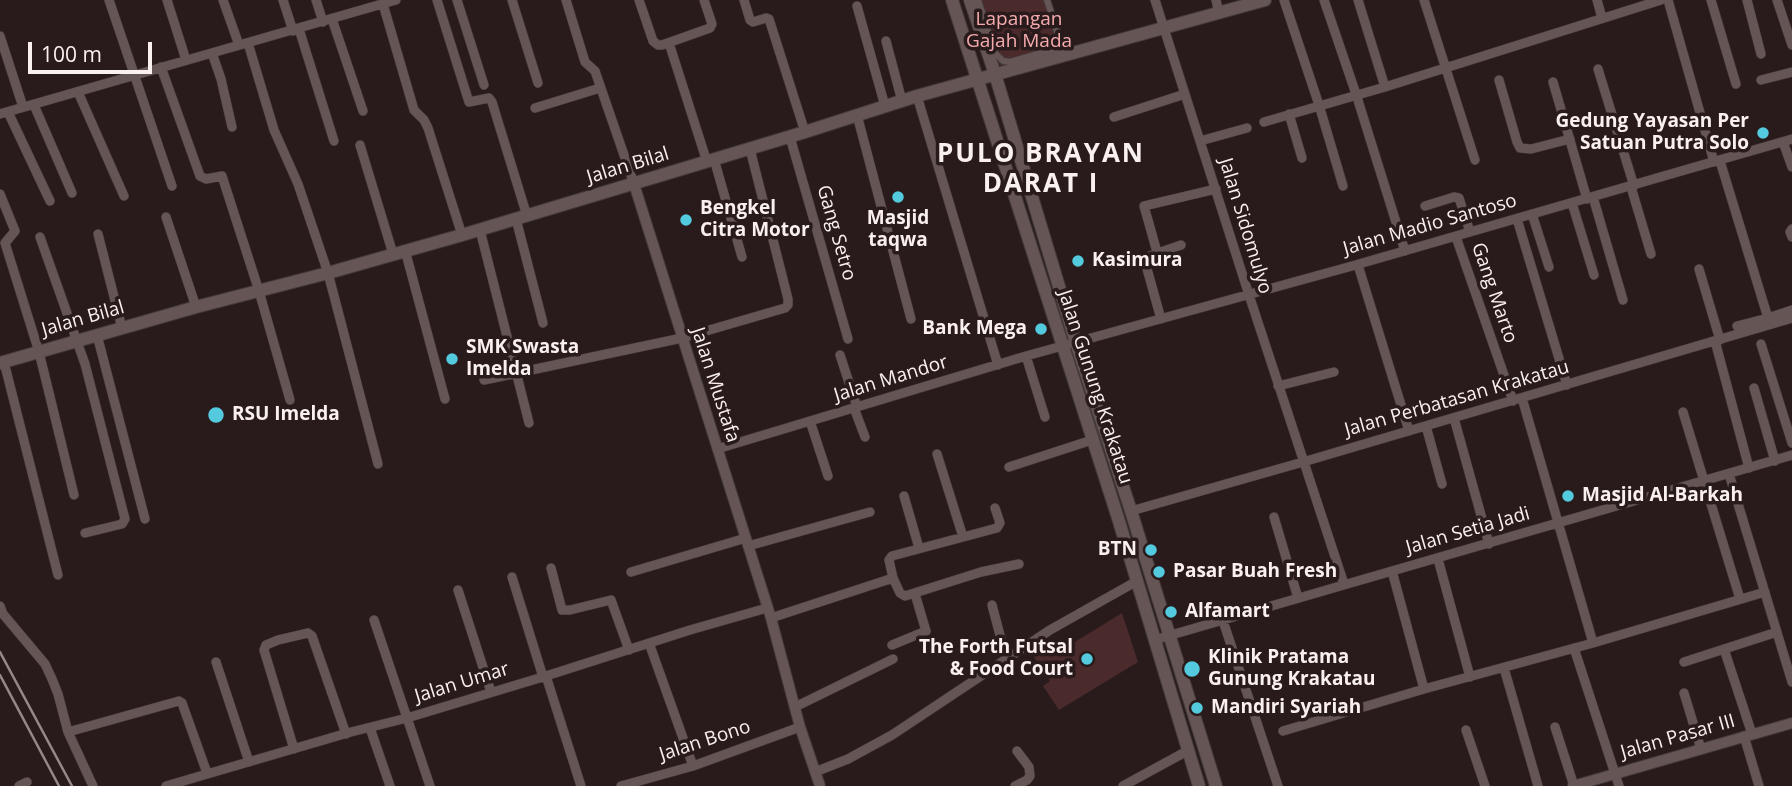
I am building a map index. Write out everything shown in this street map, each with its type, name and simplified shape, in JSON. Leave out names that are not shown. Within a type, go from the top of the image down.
[{"type":"main road","name":"Jalan Gunung Krakatau","points":[[952,0],[1137,581],[1199,786]]},
{"type":"main road","name":"Jalan Gunung Krakatau","points":[[970,0],[1216,786]]},
{"type":"main road","name":"Jalan Bilal","points":[[2,362],[521,218],[1063,51],[1165,28],[1217,6],[1265,0]]},
{"type":"street","points":[[109,0],[172,186]]},
{"type":"street","points":[[167,0],[186,60]]},
{"type":"street","points":[[223,0],[306,204],[328,273],[378,464]]},
{"type":"street","points":[[283,0],[334,141]]},
{"type":"street","points":[[316,0],[328,21],[363,111]]},
{"type":"street","points":[[50,201],[4,113],[328,21],[378,3],[396,0]]},
{"type":"street","points":[[437,0],[469,102],[489,99],[492,102],[521,218],[543,323]]},
{"type":"street","points":[[457,0],[484,85]]},
{"type":"street","points":[[512,0],[538,83]]},
{"type":"street","name":"Jalan Mustafa","points":[[566,0],[585,62],[595,71],[634,184],[769,613],[800,727],[820,786]]},
{"type":"street","points":[[639,0],[653,41],[658,45],[710,28],[712,24],[704,0]]},
{"type":"street","points":[[744,0],[750,20],[753,22],[769,19],[805,132]]},
{"type":"street","points":[[978,0],[995,52],[1003,61],[1010,62],[1063,51],[1047,0]]},
{"type":"street","name":"Jalan Sidomulyo","points":[[1154,0],[1344,584]]},
{"type":"street","points":[[1284,0],[1343,186]]},
{"type":"street","points":[[1324,0],[1405,251]]},
{"type":"street","points":[[1358,0],[1385,87]]},
{"type":"street","points":[[1424,0],[1475,160]]},
{"type":"street","points":[[1597,0],[1602,18]]},
{"type":"street","points":[[1264,122],[1661,0]]},
{"type":"street","points":[[1668,0],[1768,318]]},
{"type":"street","points":[[1711,0],[1736,84]]},
{"type":"street","points":[[1747,0],[1761,54]]},
{"type":"street","points":[[1777,0],[1792,45]]},
{"type":"street","points":[[378,3],[414,110],[428,128],[462,235]]},
{"type":"street","points":[[856,6],[885,106]]},
{"type":"street","points":[[0,36],[23,107]]},
{"type":"street","points":[[886,41],[902,101]]},
{"type":"street","points":[[669,43],[742,257]]},
{"type":"street","points":[[212,53],[232,127]]},
{"type":"street","points":[[161,67],[200,176],[206,179],[222,176],[290,400]]},
{"type":"street","points":[[1598,69],[1651,254]]},
{"type":"street","points":[[1761,80],[1792,72]]},
{"type":"street","points":[[1499,80],[1520,148],[1531,149],[1570,139]]},
{"type":"street","points":[[1553,82],[1623,300]]},
{"type":"street","points":[[535,108],[600,88]]},
{"type":"street","points":[[78,92],[124,195]]},
{"type":"street","points":[[1114,117],[1185,94]]},
{"type":"street","points":[[917,96],[998,365]]},
{"type":"street","points":[[34,105],[72,192]]},
{"type":"street","points":[[1289,114],[1301,158]]},
{"type":"street","points":[[857,115],[911,320]]},
{"type":"street","points":[[1200,141],[1247,128]]},
{"type":"street","name":"Gang Setro","points":[[790,137],[848,338]]},
{"type":"street","points":[[1787,140],[1792,167]]},
{"type":"street","name":"Jalan Madio Santoso","points":[[1076,343],[1358,265],[1787,140]]},
{"type":"street","points":[[360,145],[399,252],[445,399]]},
{"type":"street","points":[[484,380],[682,338],[782,310],[788,305],[750,149]]},
{"type":"street","points":[[1157,252],[1144,206],[1216,189]]},
{"type":"street","points":[[0,194],[15,231],[5,243],[39,352],[74,495]]},
{"type":"street","points":[[1425,206],[1454,197],[1459,198],[1470,232]]},
{"type":"street","points":[[1572,203],[1594,275]]},
{"type":"street","points":[[1532,214],[1549,267]]},
{"type":"street","points":[[166,217],[196,307]]},
{"type":"street","points":[[1517,219],[1567,385]]},
{"type":"street","points":[[1792,229],[1792,237]]},
{"type":"street","points":[[480,230],[528,423]]},
{"type":"street","points":[[98,234],[122,328]]},
{"type":"street","points":[[40,237],[91,382],[125,519],[122,524],[85,533]]},
{"type":"street","name":"Gang Marto","points":[[1456,237],[1517,400],[1593,643]]},
{"type":"street","points":[[1161,319],[1144,258],[1181,245]]},
{"type":"street","points":[[1358,265],[1409,431]]},
{"type":"street","points":[[1699,270],[1749,468]]},
{"type":"street","points":[[1737,326],[1792,310]]},
{"type":"street","name":"Jalan Perbatasan Krakatau","points":[[1131,511],[1792,318]]},
{"type":"street","points":[[97,335],[145,519]]},
{"type":"street","name":"Jalan Mandor","points":[[717,449],[1076,343]]},
{"type":"street","points":[[1761,344],[1792,443]]},
{"type":"street","points":[[840,355],[865,437]]},
{"type":"street","points":[[1026,356],[1045,417]]},
{"type":"street","points":[[2,362],[58,575]]},
{"type":"street","points":[[1278,386],[1334,372]]},
{"type":"street","points":[[1754,388],[1775,461]]},
{"type":"street","points":[[1683,412],[1740,599]]},
{"type":"street","points":[[1454,418],[1489,544]]},
{"type":"street","points":[[810,421],[828,476]]},
{"type":"street","points":[[1426,426],[1442,484]]},
{"type":"street","points":[[1009,467],[1092,440]]},
{"type":"street","points":[[937,454],[963,537]]},
{"type":"street","name":"Jalan Setia Jadi","points":[[1154,640],[1792,456]]},
{"type":"street","points":[[1729,474],[1792,682]]},
{"type":"street","points":[[904,496],[919,548]]},
{"type":"street","points":[[995,508],[1000,520],[999,527],[894,554],[890,558],[901,595],[915,594],[981,572],[1019,564]]},
{"type":"street","points":[[631,572],[870,512]]},
{"type":"street","points":[[1274,517],[1298,598]]},
{"type":"street","points":[[1438,559],[1470,675]]},
{"type":"street","points":[[551,568],[562,610],[611,600],[629,650]]},
{"type":"street","points":[[1392,571],[1423,688]]},
{"type":"street","points":[[512,577],[581,786]]},
{"type":"street","name":"Jalan Umar","points":[[166,786],[407,718],[649,643],[894,578]]},
{"type":"street","points":[[816,772],[848,759],[892,735],[1050,630],[1137,581]]},
{"type":"street","points":[[458,590],[491,692]]},
{"type":"street","points":[[1283,731],[1423,688],[1504,668],[1765,592]]},
{"type":"street","points":[[892,645],[926,632],[915,594]]},
{"type":"street","points":[[992,605],[1006,659]]},
{"type":"street","points":[[1,612],[45,664],[58,694],[68,732],[93,786]]},
{"type":"street","points":[[374,620],[430,786]]},
{"type":"street","points":[[1223,621],[1278,786]]},
{"type":"street","points":[[1684,662],[1777,632]]},
{"type":"street","points":[[294,750],[264,650],[266,645],[278,640],[308,633],[312,636],[346,734]]},
{"type":"street","points":[[649,643],[693,766]]},
{"type":"street","points":[[1574,648],[1619,786]]},
{"type":"street","points":[[1724,649],[1759,786]]},
{"type":"street","points":[[795,707],[893,659]]},
{"type":"street","points":[[216,662],[249,762]]},
{"type":"street","points":[[1504,668],[1538,786]]},
{"type":"street","points":[[1684,693],[1701,749]]},
{"type":"street","points":[[68,732],[179,701],[207,773]]},
{"type":"street","name":"Jalan Pasar III","points":[[1574,786],[1792,723]]},
{"type":"street","name":"Jalan Bono","points":[[621,786],[693,766],[800,727]]},
{"type":"street","points":[[1555,727],[1574,786]]},
{"type":"street","points":[[370,728],[390,786]]},
{"type":"street","points":[[1466,730],[1485,786]]},
{"type":"street","points":[[1123,786],[1189,750]]},
{"type":"street","points":[[1015,786],[1030,776],[1029,767],[1017,751]]},
{"type":"green space","name":"Lapangan Gajah Mada","points":[[975,0],[1051,0],[1067,50],[1009,66],[999,65],[994,58]]},
{"type":"green space","name":"The Forth Futsal & Food Court","points":[[1122,613],[1138,662],[1059,710],[1043,686],[1050,681],[1034,657],[1055,644],[1060,651]]},
{"type":"railway","points":[[0,652],[72,786]]},
{"type":"railway","points":[[0,675],[59,786]]},
{"type":"place","name":"Gedung Yayasan Per Satuan Putra Solo","points":[[1763,133]]},
{"type":"place","name":"Masjid taqwa","points":[[898,197]]},
{"type":"place","name":"Bengkel Citra Motor","points":[[686,220]]},
{"type":"place","name":"Kasimura","points":[[1078,261]]},
{"type":"place","name":"Bank Mega","points":[[1041,329]]},
{"type":"place","name":"SMK Swasta Imelda","points":[[452,359]]},
{"type":"place","name":"RSU Imelda","points":[[216,415]]},
{"type":"place","name":"Masjid Al-Barkah","points":[[1568,496]]},
{"type":"place","name":"BTN","points":[[1151,550]]},
{"type":"place","name":"Pasar Buah Fresh","points":[[1159,572]]},
{"type":"place","name":"Alfamart","points":[[1171,612]]},
{"type":"place","name":"The Forth Futsal & Food Court","points":[[1087,659]]},
{"type":"place","name":"Klinik Pratama Gunung Krakatau","points":[[1192,669]]},
{"type":"place","name":"Mandiri Syariah","points":[[1197,708]]},
{"type":"district","name":"PULO BRAYAN DARAT I","points":[[1041,170]]}]
